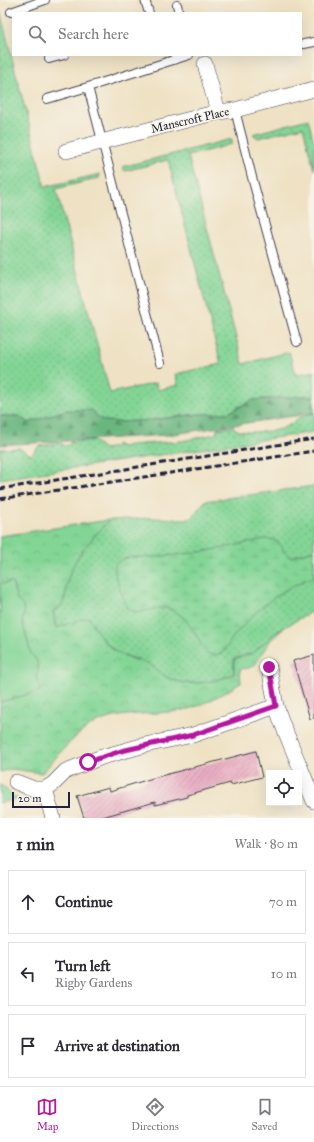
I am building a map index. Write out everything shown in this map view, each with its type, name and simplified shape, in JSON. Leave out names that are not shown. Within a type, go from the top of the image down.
[{"type":"street","points":[[205,64],[218,112]]},
{"type":"street","name":"Manscroft Place","points":[[66,151],[218,112],[235,110],[314,89]]},
{"type":"street","points":[[269,667],[276,706],[314,801]]},
{"type":"street","points":[[16,782],[34,790],[45,789],[53,784],[66,771],[121,751],[193,735],[276,706]]},
{"type":"street","points":[[45,789],[53,818]]},
{"type":"lane","points":[[11,12],[45,0]]},
{"type":"lane","points":[[145,0],[149,12]]},
{"type":"lane","points":[[304,44],[314,42]]},
{"type":"lane","points":[[49,59],[60,56]]},
{"type":"lane","points":[[47,99],[186,56]]},
{"type":"lane","points":[[88,87],[160,362]]},
{"type":"lane","points":[[235,110],[297,342]]},
{"type":"green space","points":[[0,11],[45,187],[100,174],[99,178],[56,189],[110,393],[156,383],[158,390],[178,385],[175,374],[221,364],[168,160],[125,171],[122,167],[232,139],[232,144],[188,156],[243,364],[289,352],[296,375],[314,371],[314,397],[304,396],[263,399],[244,404],[228,413],[197,414],[152,420],[121,422],[104,421],[96,415],[66,410],[28,423],[19,416],[0,416]]},
{"type":"green space","points":[[308,119],[314,142],[314,170],[303,127],[258,138],[253,134]]},
{"type":"green space","points":[[304,396],[314,397],[314,413],[167,435],[0,445],[0,416],[19,416],[28,423],[66,410],[92,410],[104,421],[121,422],[152,420],[197,414],[228,413],[253,400]]},
{"type":"green space","points":[[314,413],[314,432],[0,479],[0,449],[19,448],[31,455],[39,446],[61,443],[65,446],[70,443],[93,440],[104,449],[116,447],[116,444],[122,447],[181,441],[216,434],[217,429],[233,427],[239,431],[271,431],[281,429],[291,424],[298,418]]},
{"type":"green space","points":[[314,486],[314,610],[275,633],[253,653],[234,659],[234,674],[201,683],[184,683],[176,681],[168,678],[145,662],[117,652],[112,649],[102,637],[56,628],[53,611],[59,608],[65,597],[68,577],[75,561],[86,545],[109,520],[150,518],[190,519],[205,501]]},
{"type":"green space","points":[[109,520],[86,546],[72,568],[64,601],[62,605],[53,611],[56,628],[88,617],[107,644],[116,652],[149,664],[163,675],[176,681],[184,683],[201,683],[234,674],[234,659],[253,653],[275,633],[284,628],[270,641],[255,665],[249,668],[240,669],[241,683],[213,699],[198,706],[183,710],[124,715],[101,721],[90,726],[77,736],[42,773],[11,769],[0,772],[0,536]]},
{"type":"green space","points":[[269,539],[278,542],[286,554],[290,557],[314,550],[314,577],[291,587],[260,609],[242,626],[220,654],[212,655],[206,651],[184,618],[168,608],[137,612],[126,607],[115,574],[115,565],[118,562],[131,557],[150,557],[191,553]]},
{"type":"green space","points":[[12,582],[17,600],[23,606],[24,613],[22,621],[31,654],[38,664],[36,676],[40,691],[0,702],[0,584]]},
{"type":"green space","points":[[0,785],[13,796],[18,799],[0,803]]},
{"type":"building","points":[[314,655],[314,718],[310,719],[293,661]]},
{"type":"building","points":[[256,751],[262,777],[231,785],[230,783],[187,795],[187,797],[155,805],[155,802],[99,818],[84,818],[77,796],[109,787],[110,791]]},
{"type":"railway","points":[[0,489],[314,439]]},
{"type":"railway","points":[[0,499],[314,451]]},
{"type":"route","points":[[88,762],[121,751],[193,735],[276,706],[269,667]]}]
